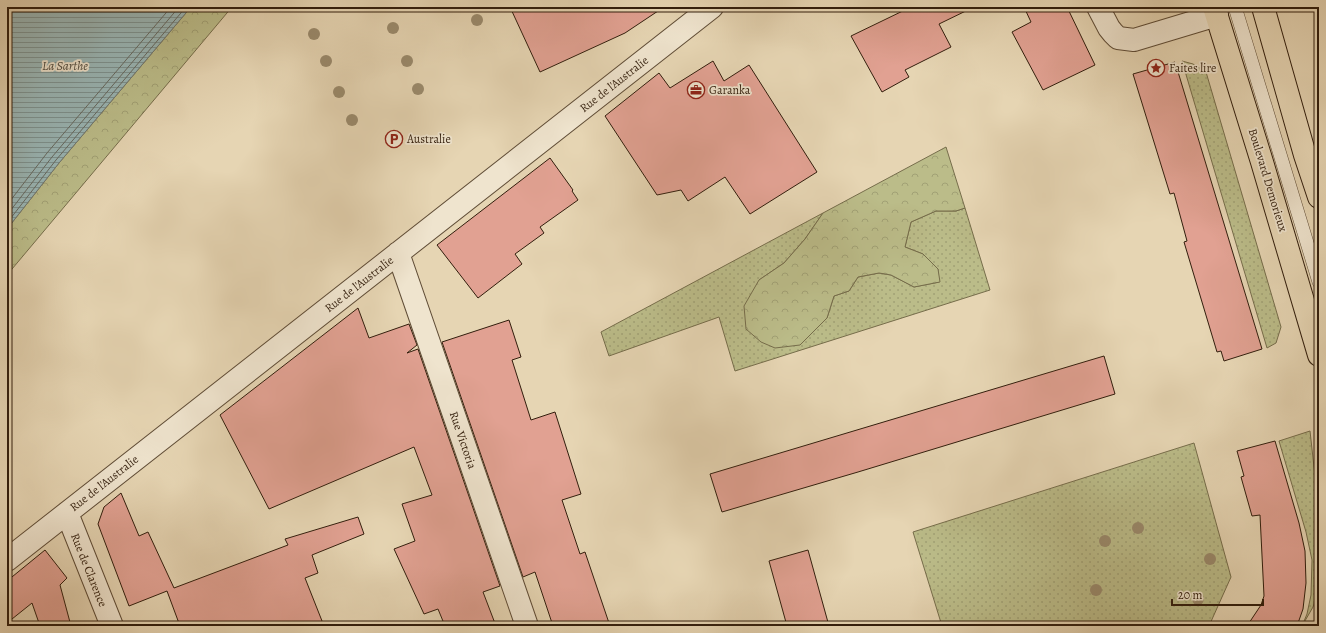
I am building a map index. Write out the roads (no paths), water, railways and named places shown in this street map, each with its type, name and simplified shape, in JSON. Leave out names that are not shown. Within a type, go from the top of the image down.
[{"type":"main road","points":[[1263,7],[1305,155],[1319,197]]},
{"type":"main road","name":"Boulevard Demorieux","points":[[1222,10],[1262,162],[1319,355]]},
{"type":"street","name":"Rue de l'Australie","points":[[7,560],[712,7]]},
{"type":"street","points":[[1098,7],[1109,28],[1118,38],[1134,40],[1222,10]]},
{"type":"street","name":"Rue Victoria","points":[[398,253],[527,626]]},
{"type":"street","name":"Rue de Clarence","points":[[67,513],[112,626]]},
{"type":"lane","points":[[1222,10],[1319,282]]},
{"type":"water","name":"La Sarthe","points":[[7,7],[191,7],[59,163],[7,229]]},
{"type":"place","name":"Faites lire","points":[[1156,68]]},
{"type":"place","name":"Garanka","points":[[696,90]]},
{"type":"place","name":"Australie","points":[[394,139]]}]
